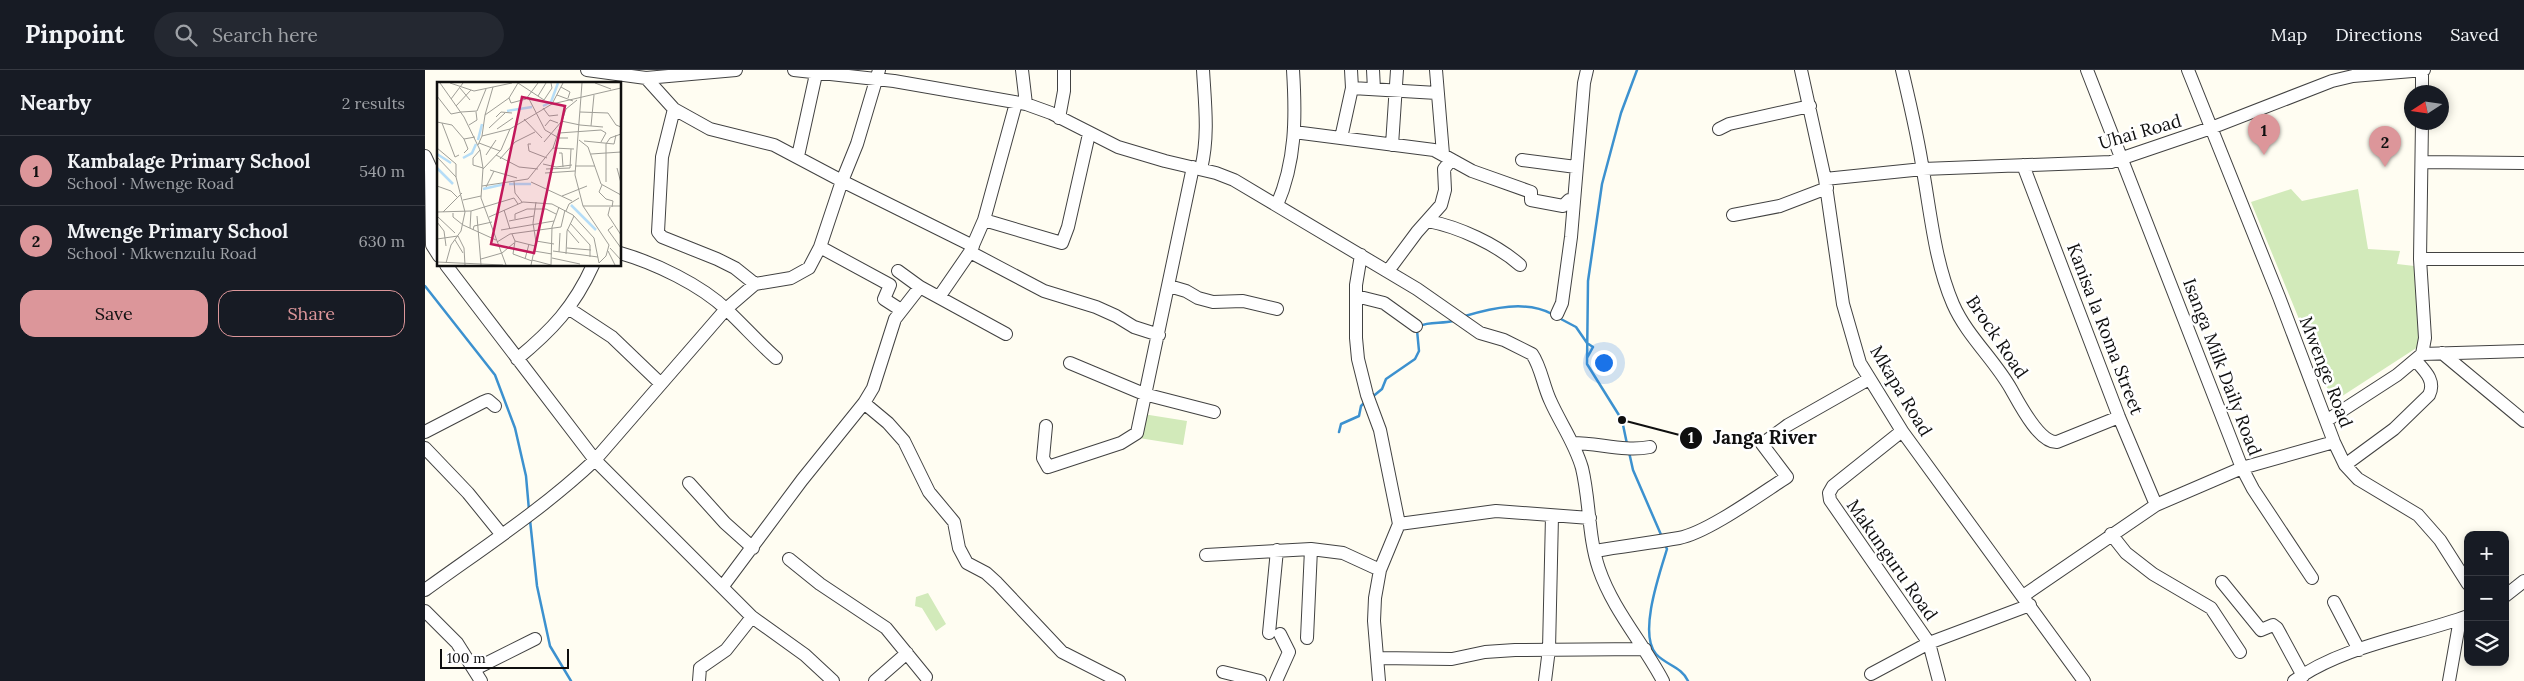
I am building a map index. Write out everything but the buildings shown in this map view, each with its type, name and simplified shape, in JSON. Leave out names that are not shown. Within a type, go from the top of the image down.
[{"type":"street","points":[[587,70],[641,76],[736,70]]},
{"type":"street","points":[[794,70],[878,75],[1021,103],[1059,118],[1089,134],[1135,153],[1197,168],[1234,180],[1389,271],[1422,292],[1459,320],[1487,336],[1504,340],[1532,354],[1549,399],[1573,443],[1582,468],[1595,551],[1606,586],[1663,681]]},
{"type":"street","points":[[939,297],[971,249],[984,220],[1021,103],[1022,70]]},
{"type":"street","points":[[1059,118],[1063,100],[1064,70]]},
{"type":"street","points":[[1046,426],[1043,458],[1045,464],[1051,467],[1130,439],[1137,433],[1143,394],[1159,335],[1197,168],[1206,140],[1207,102],[1203,70]]},
{"type":"street","points":[[1277,204],[1291,162],[1295,132],[1293,70]]},
{"type":"street","points":[[1341,138],[1352,88],[1351,70]]},
{"type":"street","points":[[1373,70],[1374,88]]},
{"type":"street","points":[[1393,145],[1397,70]]},
{"type":"street","points":[[1389,271],[1444,197],[1444,169],[1447,157],[1437,93],[1436,70]]},
{"type":"street","points":[[1557,314],[1562,303],[1571,237],[1584,83],[1587,70]]},
{"type":"street","name":"Mkapa Road","points":[[1801,70],[1826,184],[1847,324],[1856,353],[1869,379],[1902,431],[2084,681]]},
{"type":"street","points":[[1902,70],[1923,169]]},
{"type":"street","name":"Isanga Milk Daily Road","points":[[2087,70],[2242,468],[2253,489],[2312,578]]},
{"type":"street","name":"Mwenge Road","points":[[2188,70],[2334,442],[2345,465],[2358,479],[2418,515],[2440,540],[2464,578]]},
{"type":"street","points":[[2422,85],[2423,70]]},
{"type":"street","name":"Uhai Road","points":[[1733,215],[1780,206],[1826,184],[1923,169],[2102,162],[2122,159],[2211,128],[2353,73],[2423,70]]},
{"type":"street","points":[[798,156],[810,72]]},
{"type":"street","points":[[425,590],[526,518],[595,460],[726,309],[755,284],[791,278],[809,268],[820,247],[857,144],[878,75]]},
{"type":"street","points":[[641,76],[674,108],[710,129],[774,145],[798,156],[842,182],[971,249],[1044,291],[1095,307],[1117,316],[1134,327],[1159,335]]},
{"type":"street","points":[[1352,88],[1437,93]]},
{"type":"street","points":[[1719,129],[1729,124],[1810,106]]},
{"type":"street","points":[[674,108],[662,157],[658,232],[662,237],[735,268],[755,284]]},
{"type":"street","points":[[2345,465],[2393,429],[2429,395],[2433,388],[2432,382],[2419,358],[2425,338],[2420,259],[2422,130]]},
{"type":"street","points":[[1295,132],[1434,150],[1472,171],[1531,192],[1531,200],[1563,206],[1569,200],[1573,201]]},
{"type":"street","points":[[984,220],[1062,243],[1068,228],[1089,134]]},
{"type":"street","points":[[425,156],[431,168],[432,247]]},
{"type":"street","points":[[1522,160],[1577,167]]},
{"type":"street","points":[[2422,162],[2524,163]]},
{"type":"street","name":"Kanisa la Roma Street","points":[[2023,165],[2119,417],[2156,504]]},
{"type":"street","name":"Brock Road","points":[[1923,169],[1937,255],[1954,306],[1965,325],[1999,369],[2035,426],[2045,438],[2054,443],[2119,417]]},
{"type":"street","points":[[1428,221],[1454,229],[1502,250],[1519,265]]},
{"type":"street","points":[[820,247],[890,285],[884,300],[901,310]]},
{"type":"street","points":[[621,253],[669,271],[726,309],[777,358]]},
{"type":"street","points":[[1361,255],[1356,296],[1355,338],[1370,400],[1380,430],[1399,524],[1380,570],[1374,621],[1379,681]]},
{"type":"street","points":[[2420,259],[2524,259]]},
{"type":"street","points":[[447,266],[595,460],[723,586],[752,618],[805,655],[833,681]]},
{"type":"street","points":[[517,359],[551,330],[583,286],[593,266]]},
{"type":"street","points":[[898,271],[920,286],[1006,334]]},
{"type":"street","points":[[723,586],[753,548],[784,503],[864,403],[873,388],[890,329],[901,310],[920,286]]},
{"type":"street","points":[[1169,286],[1213,302],[1243,301],[1277,309]]},
{"type":"street","points":[[1356,296],[1384,303],[1416,326]]},
{"type":"street","points":[[568,308],[612,338],[661,384]]},
{"type":"street","points":[[2326,421],[2419,358],[2442,353],[2524,351]]},
{"type":"street","points":[[2442,353],[2524,422]]},
{"type":"street","points":[[1070,363],[1143,394],[1214,412]]},
{"type":"street","points":[[1595,551],[1680,538],[1721,519],[1787,477],[1763,444],[1788,425],[1869,379]]},
{"type":"street","points":[[425,432],[488,400],[495,406]]},
{"type":"street","points":[[864,403],[904,441],[929,492],[954,522],[959,548],[967,563],[982,570],[997,583],[1062,652],[1119,681]]},
{"type":"street","name":"Makunguru Road","points":[[1902,431],[1833,486],[1829,493],[1830,500],[1929,643],[1939,681]]},
{"type":"street","points":[[1871,674],[1929,643],[2027,601],[2111,534],[2156,504],[2242,468],[2334,442]]},
{"type":"street","points":[[1573,443],[1595,443],[1622,449],[1644,448]]},
{"type":"street","points":[[425,448],[468,493],[502,535]]},
{"type":"street","points":[[689,483],[725,523],[753,548]]},
{"type":"street","points":[[1399,524],[1496,511],[1590,518]]},
{"type":"street","points":[[1545,681],[1549,649],[1552,516]]},
{"type":"street","points":[[2111,534],[2126,553],[2153,574],[2211,608],[2240,652]]},
{"type":"street","points":[[1206,554],[1251,554],[1277,550],[1311,549],[1343,553],[1380,570]]},
{"type":"street","points":[[1307,638],[1311,549]]},
{"type":"street","points":[[1276,681],[1289,652],[1274,633],[1277,550]]},
{"type":"street","points":[[789,559],[820,584],[877,621],[907,653],[926,677]]},
{"type":"street","points":[[2509,593],[2524,581]]},
{"type":"street","points":[[2222,582],[2261,630],[2273,625],[2277,628],[2297,679],[2359,650],[2464,617]]},
{"type":"street","points":[[2334,602],[2359,650]]},
{"type":"street","points":[[425,611],[457,643],[481,681]]},
{"type":"street","points":[[2449,681],[2464,617]]},
{"type":"street","points":[[699,681],[700,668],[726,650],[752,618]]},
{"type":"street","points":[[475,669],[535,639]]},
{"type":"street","points":[[1378,658],[1452,659],[1493,651],[1645,649]]},
{"type":"street","points":[[875,681],[907,653]]},
{"type":"street","points":[[1223,672],[1260,681]]},
{"type":"green space","points":[[2291,189],[2302,201],[2358,189],[2368,249],[2400,251],[2397,264],[2423,267],[2424,343],[2333,402],[2251,202]]},
{"type":"green space","points":[[1143,414],[1187,421],[1183,445],[1139,438]]},
{"type":"green space","points":[[928,593],[946,624],[936,631],[922,608],[915,606],[916,597]]},
{"type":"waterway","points":[[1627,444],[1622,420],[1587,364],[1588,281],[1602,184],[1621,113],[1637,70]]},
{"type":"waterway","points":[[425,286],[495,375],[515,428],[526,476],[529,510]]},
{"type":"waterway","points":[[1465,316],[1486,310],[1520,306],[1531,307],[1552,314]]},
{"type":"waterway","points":[[1559,318],[1576,327],[1587,343],[1593,347],[1587,358]]},
{"type":"waterway","points":[[1420,326],[1453,321]]},
{"type":"waterway","points":[[1371,398],[1382,389],[1386,379],[1415,359],[1419,351],[1417,330]]},
{"type":"waterway","points":[[1339,432],[1341,424],[1359,416],[1361,406],[1365,402]]},
{"type":"waterway","points":[[1629,452],[1633,470],[1662,537]]},
{"type":"waterway","points":[[530,520],[537,586],[550,646],[571,681]]},
{"type":"waterway","points":[[1665,545],[1667,549],[1652,603],[1649,632],[1651,645],[1656,654],[1682,672],[1688,681]]},
{"type":"place","name":"Kambalage Primary School","points":[[2264,155]]},
{"type":"place","name":"Mwenge Primary School","points":[[2385,167]]},
{"type":"place","name":"Janga River","points":[[1622,420]]}]
